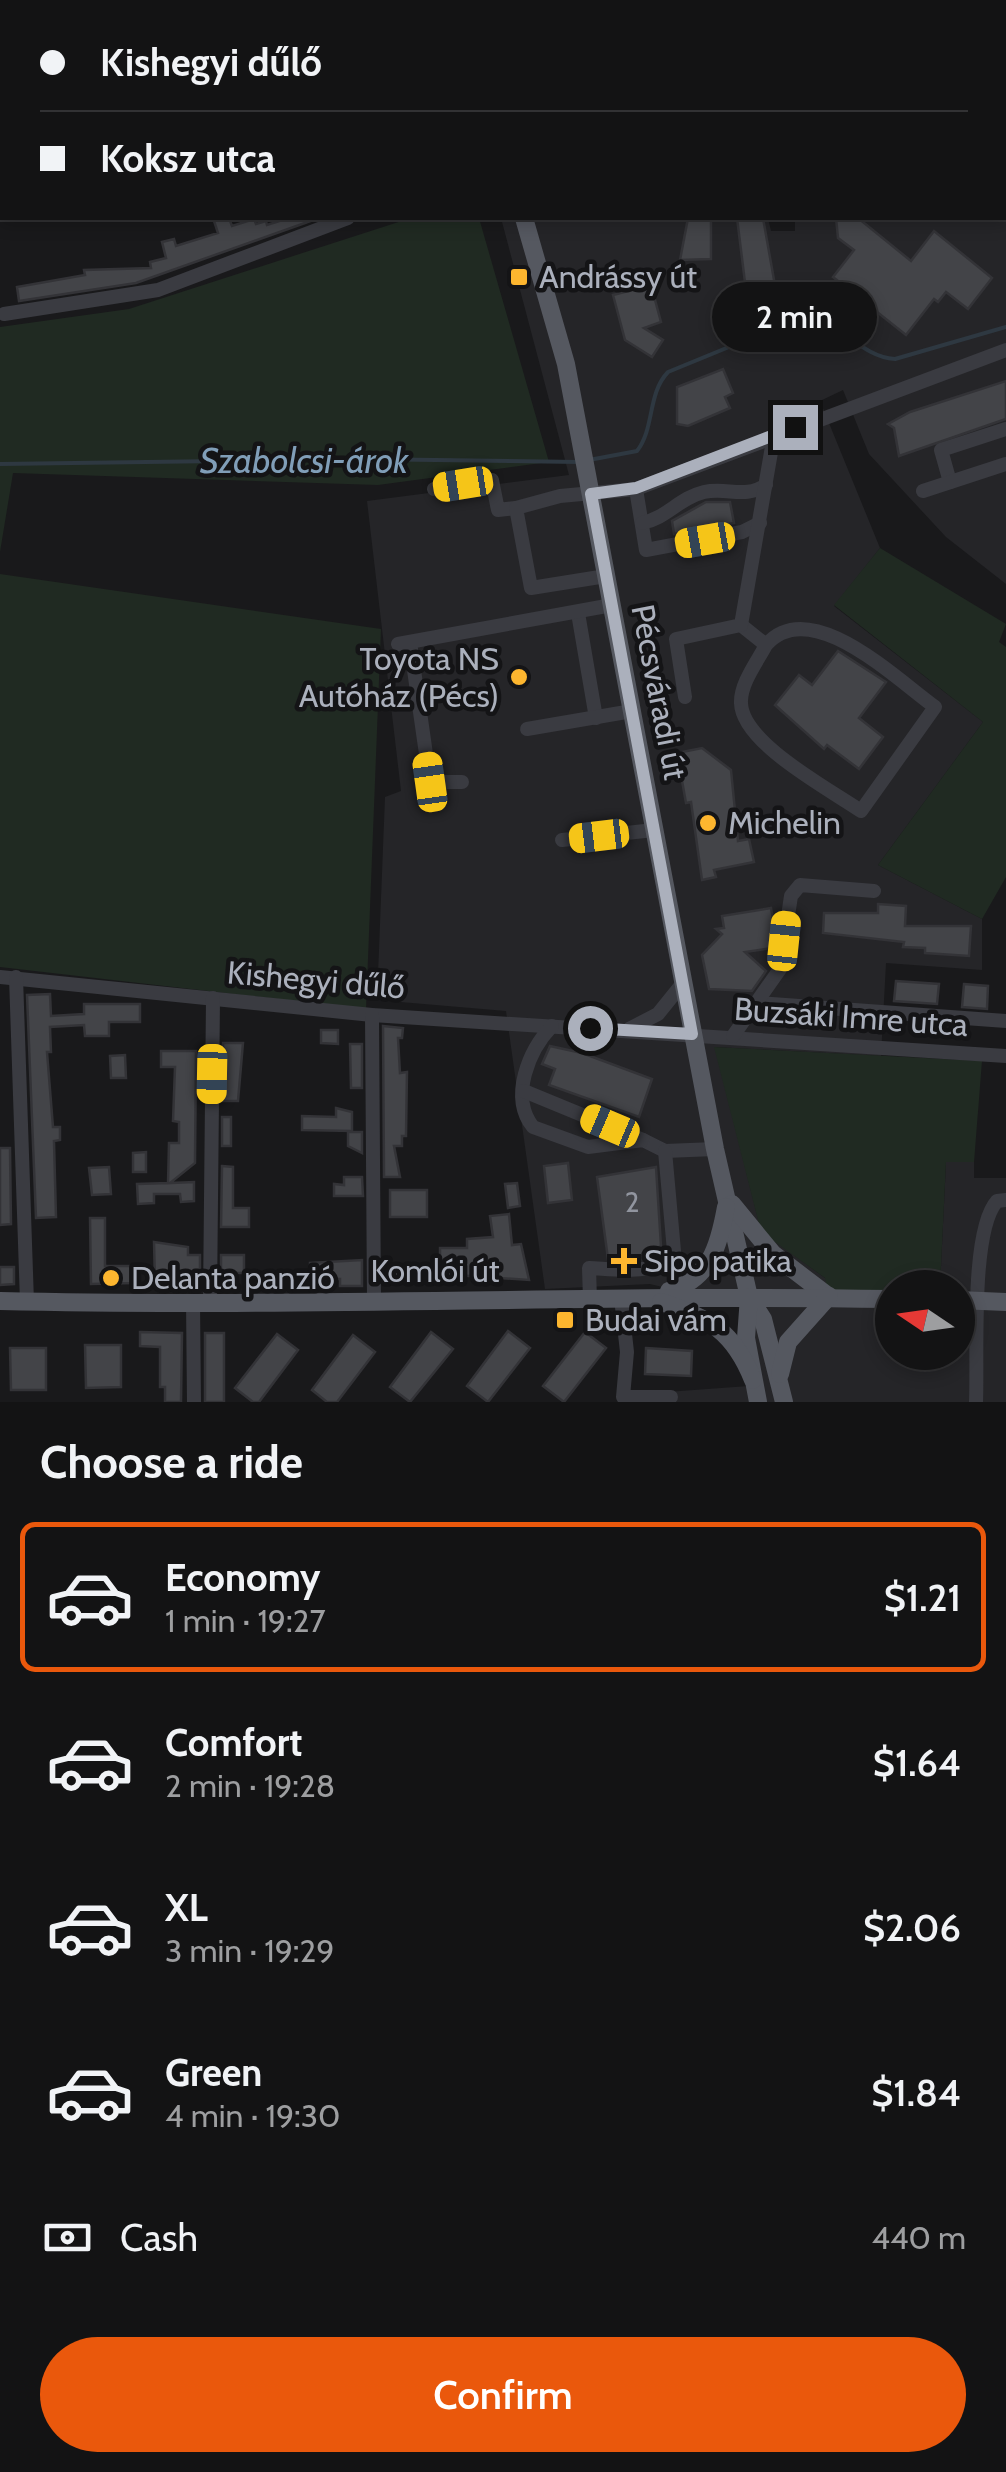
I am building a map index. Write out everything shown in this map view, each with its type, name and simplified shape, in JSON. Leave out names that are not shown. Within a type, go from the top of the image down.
[{"type":"main road","name":"Pécsváradi út","points":[[525,220],[562,350],[692,1034],[750,1297]]},
{"type":"main road","points":[[728,1197],[773,1254],[829,1296],[788,1342],[780,1382]]},
{"type":"main road","points":[[647,1297],[682,1287],[701,1274],[718,1245],[728,1197]]},
{"type":"main road","points":[[647,1297],[718,1324],[737,1344],[754,1380]]},
{"type":"main road","points":[[750,1297],[745,1318],[758,1402]]},
{"type":"main road","points":[[750,1297],[763,1319],[784,1402]]},
{"type":"main road","name":"Komlói út","points":[[0,1301],[875,1298]]},
{"type":"main road","points":[[977,1300],[1006,1302]]},
{"type":"street","points":[[4,314],[158,290],[343,220]]},
{"type":"street","points":[[434,489],[492,480],[498,510],[636,488],[1006,350]]},
{"type":"street","points":[[950,482],[942,450],[1006,429]]},
{"type":"street","points":[[741,624],[774,435]]},
{"type":"street","points":[[923,491],[1006,464]]},
{"type":"street","points":[[642,523],[661,519],[687,497],[709,491],[756,492],[766,485]]},
{"type":"street","points":[[636,488],[646,550],[742,532],[760,523]]},
{"type":"street","points":[[516,508],[531,588],[606,576]]},
{"type":"street","points":[[462,782],[430,782],[404,643],[612,606]]},
{"type":"street","points":[[578,613],[596,718]]},
{"type":"street","points":[[741,624],[766,646]]},
{"type":"street","points":[[685,697],[676,639],[741,624]]},
{"type":"street","points":[[800,627],[831,634],[935,707],[861,810],[760,741],[745,719],[742,691],[766,646],[777,633],[800,627]]},
{"type":"street","points":[[527,729],[632,712]]},
{"type":"street","points":[[562,840],[654,830]]},
{"type":"street","points":[[732,1036],[780,969],[788,906],[800,885],[874,892]]},
{"type":"street","points":[[8,977],[28,1302]]},
{"type":"street","name":"Kishegyi dűlő","points":[[8,977],[372,1015],[692,1034]]},
{"type":"street","points":[[628,1030],[658,1014],[683,983]]},
{"type":"street","points":[[194,1402],[213,998]]},
{"type":"street","points":[[758,1003],[1006,1021]]},
{"type":"street","points":[[372,1015],[374,1301]]},
{"type":"street","points":[[552,1026],[531,1050],[524,1110],[533,1127],[568,1142],[604,1147],[642,1140]]},
{"type":"street","name":"Buzsáki Imre utca","points":[[692,1034],[1006,1056]]},
{"type":"street","points":[[524,1091],[664,1151],[715,1149]]},
{"type":"street","points":[[590,1300],[589,1268],[651,1267],[671,1258],[675,1246],[664,1151]]},
{"type":"street","points":[[976,1402],[977,1300],[988,1212],[997,1201],[1006,1200]]},
{"type":"street","points":[[621,1298],[627,1352],[623,1397],[671,1397]]},
{"type":"shaded area","points":[[405,220],[480,220],[549,462],[378,485],[13,473],[0,552],[0,327],[129,309]]},
{"type":"shaded area","points":[[502,220],[768,220],[771,231],[795,231],[795,220],[1006,220],[1006,584],[946,537],[869,454],[843,390],[820,401],[880,548],[834,606],[983,722],[878,865],[982,919],[982,970],[886,963],[881,1056],[715,1047],[761,1231],[825,1278],[875,1300],[875,1370],[975,1370],[975,1270],[941,1270],[946,1162],[974,1162],[974,1178],[1006,1178],[1006,1402],[667,1402],[667,1392],[762,1385],[750,1308],[650,1284],[545,1289],[506,1011],[377,1000],[385,797],[401,791],[367,501],[569,475]]},
{"type":"shaded area","points":[[880,548],[1006,624],[999,642],[1006,647],[1006,877],[982,919],[878,865],[983,722],[834,605]]},
{"type":"shaded area","points":[[0,574],[381,629],[366,1009],[0,967]]},
{"type":"shaded area","points":[[714,1047],[982,1061],[974,1162],[946,1162],[941,1270],[875,1270],[875,1306],[830,1304],[825,1278],[761,1232]]},
{"type":"building","points":[[214,220],[230,220],[232,226],[251,220],[256,224],[266,221],[267,225],[283,220],[313,220],[136,283],[19,301],[17,287],[85,275],[84,270],[151,268],[150,262],[166,258],[162,242],[174,239],[176,246],[218,233]]},
{"type":"building","points":[[688,220],[711,220],[711,259],[680,260]]},
{"type":"building","points":[[737,220],[763,220],[781,319],[750,323]]},
{"type":"building","points":[[836,220],[860,220],[911,261],[934,231],[992,278],[968,309],[946,292],[938,302],[934,299],[906,335],[833,277],[854,250],[838,238]]},
{"type":"building","points":[[651,285],[661,322],[644,328],[663,340],[652,357],[625,340],[613,295]]},
{"type":"building","points":[[723,369],[733,393],[725,397],[730,408],[688,426],[677,424],[677,387]]},
{"type":"building","points":[[1006,381],[1006,419],[899,456],[894,428],[888,424],[910,412]]},
{"type":"building","points":[[706,502],[730,502],[734,523],[674,534],[672,521]]},
{"type":"building","points":[[838,651],[886,682],[859,718],[883,737],[859,769],[827,745],[824,749],[775,705],[799,675],[812,685]]},
{"type":"building","points":[[702,748],[731,770],[738,841],[749,839],[754,862],[714,870],[716,877],[702,880],[691,802],[686,803],[677,753]]},
{"type":"building","points":[[878,904],[906,906],[905,926],[971,926],[969,956],[925,953],[925,948],[903,947],[904,942],[823,933],[824,913],[878,913]]},
{"type":"building","points":[[771,908],[775,930],[772,948],[745,952],[766,971],[752,991],[709,989],[702,955],[722,934],[716,929],[724,928],[722,916]]},
{"type":"building","points":[[896,981],[939,984],[937,1004],[894,1001]]},
{"type":"building","points":[[964,984],[988,986],[987,1009],[962,1007]]},
{"type":"building","points":[[50,994],[51,1016],[84,1014],[84,1004],[140,1004],[140,1022],[109,1022],[109,1036],[85,1036],[84,1025],[50,1027],[51,1052],[47,1052],[53,1127],[60,1127],[60,1140],[54,1141],[56,1217],[36,1218],[27,995]]},
{"type":"building","points":[[383,1026],[403,1028],[402,1038],[398,1038],[400,1073],[407,1072],[406,1136],[402,1136],[402,1146],[394,1146],[400,1177],[384,1177]]},
{"type":"building","points":[[321,1030],[338,1030],[338,1044],[321,1043]]},
{"type":"building","points":[[223,1043],[243,1043],[238,1101],[223,1101]]},
{"type":"building","points":[[350,1044],[362,1044],[362,1088],[351,1088]]},
{"type":"building","points":[[550,1046],[582,1053],[652,1079],[639,1117],[549,1085],[555,1069],[542,1064]]},
{"type":"building","points":[[161,1051],[196,1051],[195,1163],[170,1183],[194,1182],[194,1201],[181,1202],[180,1194],[154,1194],[154,1203],[138,1204],[137,1184],[168,1183],[169,1143],[179,1143],[179,1122],[173,1121],[175,1067],[161,1067]]},
{"type":"building","points":[[125,1055],[126,1078],[111,1078],[110,1056]]},
{"type":"building","points":[[336,1108],[352,1112],[352,1131],[302,1130],[302,1116],[336,1117]]},
{"type":"building","points":[[222,1117],[231,1117],[231,1146],[222,1146]]},
{"type":"building","points":[[348,1132],[362,1132],[362,1153],[348,1146]]},
{"type":"building","points":[[0,1148],[10,1148],[11,1224],[0,1225]]},
{"type":"building","points":[[146,1152],[146,1172],[133,1172],[133,1153]]},
{"type":"building","points":[[568,1163],[572,1200],[548,1203],[544,1166]]},
{"type":"building","points":[[222,1166],[233,1167],[233,1208],[249,1208],[249,1227],[221,1227]]},
{"type":"building","points":[[109,1167],[111,1194],[92,1195],[89,1168]]},
{"type":"building","points":[[656,1167],[661,1246],[635,1259],[608,1259],[597,1177]]},
{"type":"building","points":[[344,1177],[362,1177],[363,1196],[334,1196],[334,1184],[344,1185]]},
{"type":"building","points":[[517,1183],[520,1206],[508,1208],[505,1184]]},
{"type":"building","points":[[390,1190],[427,1190],[427,1217],[390,1217]]},
{"type":"building","points":[[509,1214],[512,1245],[521,1244],[529,1280],[440,1274],[440,1248],[467,1248],[467,1239],[493,1237],[490,1216]]},
{"type":"building","points":[[90,1218],[105,1218],[105,1266],[134,1266],[134,1283],[91,1284]]},
{"type":"building","points":[[154,1242],[188,1247],[188,1255],[200,1255],[200,1273],[174,1275],[174,1282],[155,1282]]},
{"type":"building","points":[[221,1255],[244,1255],[244,1273],[221,1273]]},
{"type":"building","points":[[362,1260],[362,1286],[340,1286],[340,1279],[310,1279],[310,1263]]},
{"type":"building","points":[[430,1266],[430,1281],[384,1283],[384,1268]]},
{"type":"building","points":[[0,1267],[14,1267],[14,1284],[0,1285]]},
{"type":"building","points":[[508,1331],[530,1348],[488,1402],[467,1386]]},
{"type":"building","points":[[140,1332],[182,1333],[181,1402],[165,1402],[165,1387],[160,1387],[160,1347],[140,1346]]},
{"type":"building","points":[[431,1332],[453,1349],[410,1402],[390,1387]]},
{"type":"building","points":[[585,1332],[606,1348],[564,1402],[543,1386]]},
{"type":"building","points":[[205,1333],[224,1333],[224,1402],[205,1402]]},
{"type":"building","points":[[277,1334],[298,1350],[259,1402],[253,1402],[235,1388]]},
{"type":"building","points":[[353,1335],[375,1352],[337,1402],[327,1402],[312,1390]]},
{"type":"building","points":[[85,1345],[121,1345],[121,1387],[86,1388]]},
{"type":"building","points":[[10,1348],[46,1348],[46,1390],[11,1390]]},
{"type":"building","points":[[646,1348],[692,1351],[691,1376],[645,1374]]},
{"type":"waterway","name":"Szabolcsi-árok","points":[[589,460],[637,451],[657,390],[668,372],[807,315],[830,324],[871,352],[895,359],[1006,327]]},
{"type":"waterway","name":"Szabolcsi-árok","points":[[0,464],[361,459],[580,462]]},
{"type":"place","name":"Andrássy út","points":[[519,277]]},
{"type":"place","name":"Toyota NS Autóház (Pécs)","points":[[519,677]]},
{"type":"place","name":"Michelin","points":[[708,823]]},
{"type":"place","name":"Sipo patika","points":[[624,1261]]},
{"type":"place","name":"Delanta panzió","points":[[111,1278]]},
{"type":"place","name":"Budai vám","points":[[565,1320]]},
{"type":"route","points":[[590,1028],[692,1034],[591,494],[636,488],[795,427]]}]
